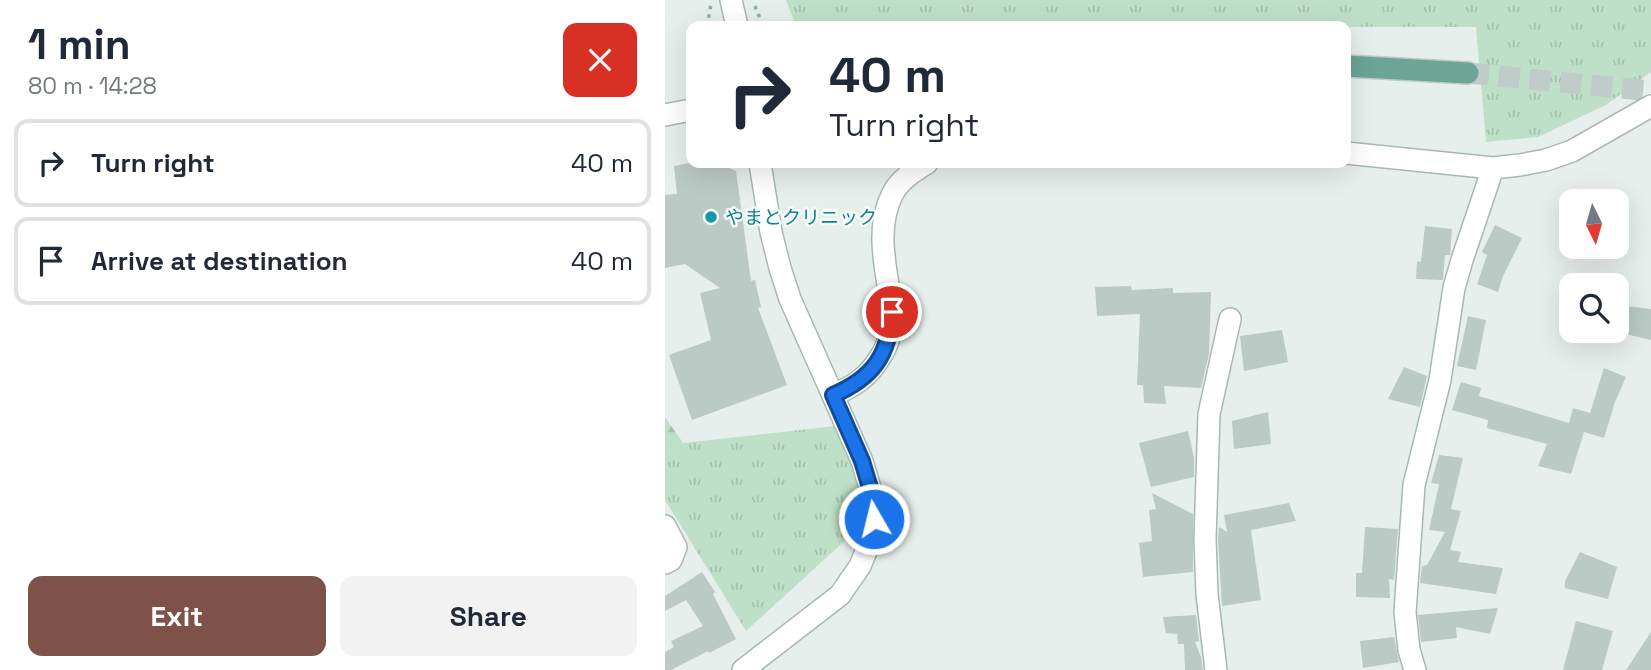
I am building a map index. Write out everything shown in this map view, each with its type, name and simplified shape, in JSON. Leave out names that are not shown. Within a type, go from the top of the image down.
[{"type":"main road","points":[[1351,66],[1468,73]]},
{"type":"street","points":[[731,0],[736,21]]},
{"type":"street","points":[[1351,153],[1493,167],[1520,165],[1572,151],[1651,106]]},
{"type":"street","points":[[665,115],[686,111]]},
{"type":"street","points":[[1415,670],[1409,650],[1405,612],[1414,485],[1440,380],[1454,288],[1493,167]]},
{"type":"street","points":[[743,670],[840,594],[860,566],[869,544],[874,519],[871,491],[862,461],[790,299],[780,268],[761,168]]},
{"type":"street","points":[[833,395],[847,389],[871,372],[891,333],[892,312],[884,258],[885,213],[892,194],[905,178],[920,168]]},
{"type":"street","points":[[1216,670],[1207,594],[1205,539],[1209,414],[1230,319]]},
{"type":"street","points":[[665,526],[676,547],[671,560],[665,563]]},
{"type":"path","points":[[708,21],[711,0]]},
{"type":"path","points":[[752,0],[762,21]]},
{"type":"green space","points":[[786,0],[1651,0],[1651,72],[1606,105],[1538,137],[1486,142],[1476,27],[1351,27],[1351,21],[794,21]]},
{"type":"green space","points":[[665,417],[683,443],[665,458]]},
{"type":"green space","points":[[835,426],[864,497],[861,526],[746,631],[665,500],[665,458],[683,443]]},
{"type":"building","points":[[686,164],[686,168],[729,168],[736,171],[751,281],[755,280],[761,307],[758,308],[787,385],[692,420],[669,355],[711,340],[700,293],[720,288],[685,264],[665,268],[665,195],[677,194],[674,166]]},
{"type":"building","points":[[1495,225],[1522,238],[1498,292],[1477,284],[1487,255],[1482,252]]},
{"type":"building","points":[[1425,226],[1452,229],[1450,255],[1445,255],[1443,280],[1416,279]]},
{"type":"building","points":[[1131,286],[1132,290],[1173,288],[1173,293],[1211,292],[1209,354],[1201,388],[1164,386],[1166,404],[1144,403],[1143,385],[1137,385],[1140,314],[1097,316],[1095,287]]},
{"type":"building","points":[[1629,306],[1651,309],[1651,340],[1629,335]]},
{"type":"building","points":[[1468,316],[1486,320],[1476,370],[1457,366]]},
{"type":"building","points":[[1282,330],[1288,362],[1244,371],[1240,336]]},
{"type":"building","points":[[1404,367],[1427,376],[1420,407],[1388,399]]},
{"type":"building","points":[[1604,368],[1626,377],[1604,438],[1584,432],[1571,474],[1538,466],[1547,444],[1487,428],[1488,420],[1452,410],[1461,382],[1481,388],[1479,396],[1569,423],[1573,408],[1590,413]]},
{"type":"building","points":[[1268,412],[1271,444],[1234,449],[1232,421]]},
{"type":"building","points":[[1188,431],[1194,458],[1194,477],[1151,487],[1139,443]]},
{"type":"building","points":[[1439,455],[1463,458],[1451,509],[1461,511],[1450,550],[1461,552],[1458,562],[1503,568],[1496,594],[1420,583],[1422,566],[1427,565],[1445,532],[1429,530],[1439,484],[1431,483]]},
{"type":"building","points":[[1152,493],[1193,514],[1193,572],[1143,577],[1139,543],[1152,541],[1149,510],[1156,509]]},
{"type":"building","points":[[1289,503],[1296,521],[1251,530],[1261,600],[1222,606],[1218,539],[1219,527],[1227,532],[1224,515]]},
{"type":"building","points":[[1365,527],[1398,529],[1394,580],[1389,579],[1390,598],[1356,597],[1356,573],[1362,573]]},
{"type":"building","points":[[1580,552],[1617,567],[1608,599],[1565,588],[1565,581]]},
{"type":"building","points":[[702,572],[715,592],[713,594],[736,639],[671,670],[665,670],[665,652],[674,647],[671,641],[703,626],[686,600],[665,611],[665,596]]},
{"type":"building","points":[[1498,608],[1490,634],[1456,627],[1457,638],[1421,642],[1418,615]]},
{"type":"building","points":[[1196,615],[1199,641],[1195,642],[1203,670],[1185,670],[1184,644],[1178,644],[1177,634],[1166,633],[1163,617]]},
{"type":"building","points":[[1576,621],[1613,631],[1602,670],[1563,670]]},
{"type":"building","points":[[1651,632],[1651,670],[1626,670]]},
{"type":"building","points":[[1394,637],[1399,662],[1363,668],[1360,641]]},
{"type":"tunnel","points":[[1468,73],[1651,91]]},
{"type":"place","name":"やまとクリニック","points":[[711,217]]},
{"type":"route","points":[[874,519],[871,491],[862,461],[833,395],[859,382],[871,372],[891,333],[892,312]]}]
